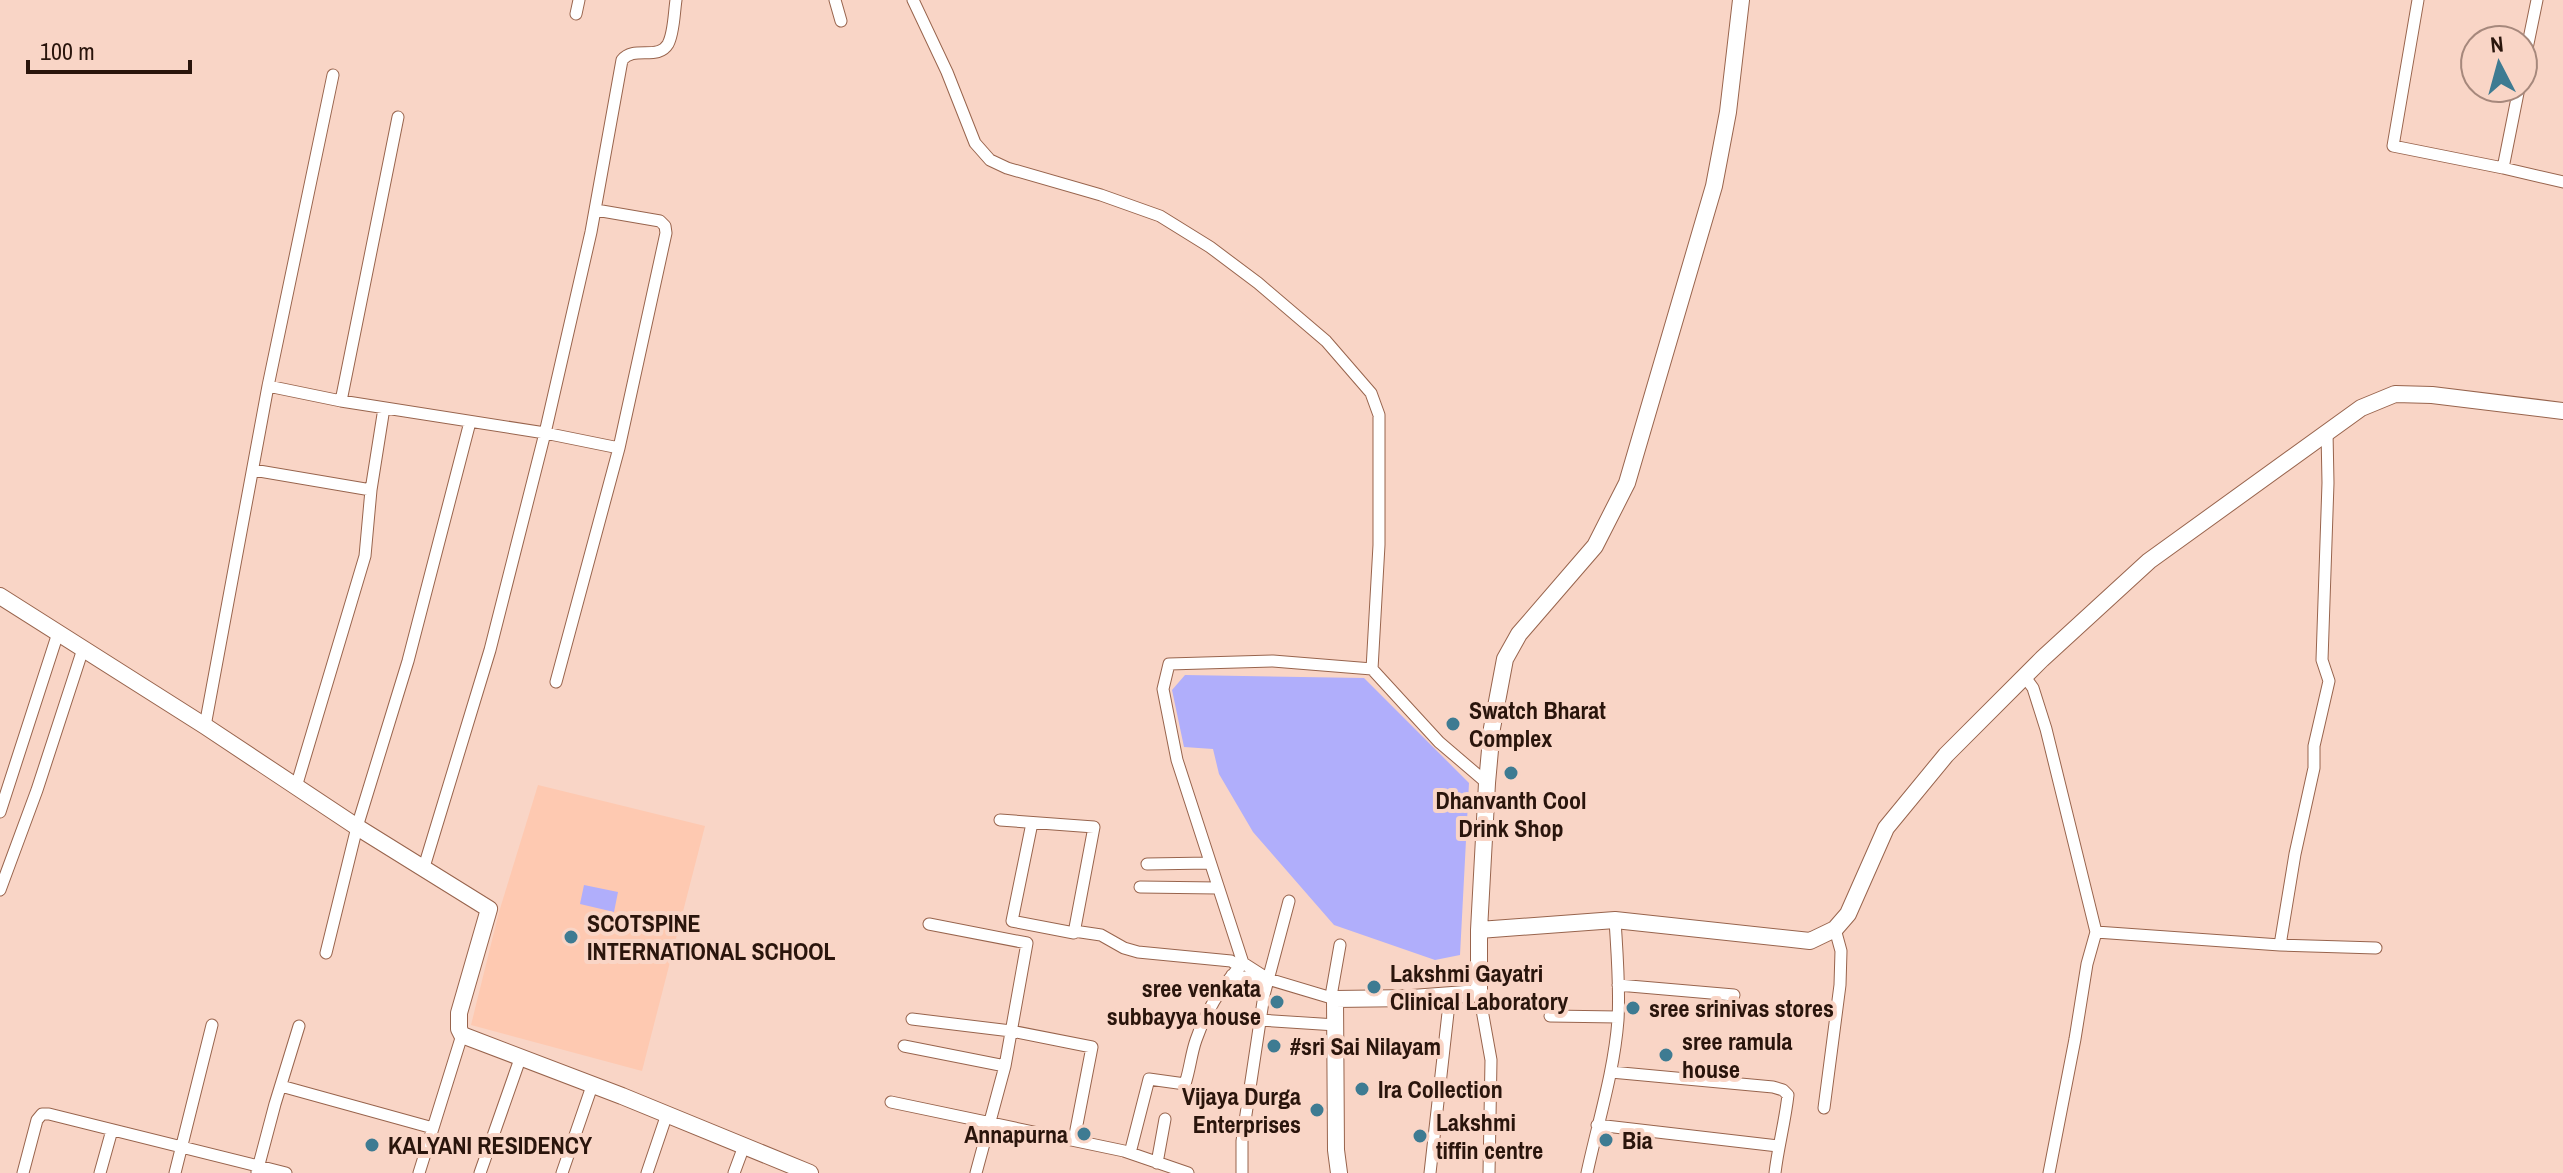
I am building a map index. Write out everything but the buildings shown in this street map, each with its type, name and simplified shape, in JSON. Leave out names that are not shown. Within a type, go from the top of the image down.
[{"type":"street","points":[[576,14],[579,0]]},
{"type":"street","points":[[424,867],[490,650],[545,433],[596,210],[622,60],[632,53],[660,51],[667,45],[676,0]]},
{"type":"street","points":[[835,0],[841,21]]},
{"type":"street","points":[[913,0],[947,72],[975,143],[990,160],[1160,216],[1210,247],[1258,283],[1326,341],[1371,393],[1379,415],[1379,530],[1372,669]]},
{"type":"street","points":[[1489,1173],[1491,1060],[1479,993],[1479,930],[1492,728],[1505,659],[1519,634],[1595,546],[1627,483],[1714,186],[1728,112],[1741,0]]},
{"type":"street","points":[[2418,0],[2393,146],[2563,182]]},
{"type":"street","points":[[2532,24],[2537,0]]},
{"type":"street","points":[[205,726],[268,386],[333,75]]},
{"type":"street","points":[[2503,168],[2516,104]]},
{"type":"street","points":[[341,401],[398,117]]},
{"type":"street","points":[[556,682],[619,448],[666,229],[660,221],[596,210]]},
{"type":"street","points":[[268,386],[619,448]]},
{"type":"street","points":[[1479,930],[1615,920],[1810,941],[1835,929],[1848,914],[1886,828],[1946,755],[2025,677],[2149,561],[2361,408],[2395,394],[2432,395],[2563,411]]},
{"type":"street","points":[[296,787],[365,556],[371,490],[384,408]]},
{"type":"street","points":[[326,953],[357,827],[408,661],[470,422]]},
{"type":"street","points":[[2280,945],[2295,854],[2314,768],[2314,746],[2329,681],[2322,660],[2327,432]]},
{"type":"street","points":[[253,470],[371,490]]},
{"type":"street","points":[[0,596],[489,909],[459,1013],[462,1035],[810,1173]]},
{"type":"street","points":[[0,812],[58,633]]},
{"type":"street","points":[[0,890],[37,790],[83,649]]},
{"type":"street","points":[[1238,968],[1210,863],[1177,760],[1163,689],[1169,664],[1273,661],[1372,669],[1439,742],[1487,783]]},
{"type":"street","points":[[2025,677],[2033,688],[2046,729],[2096,932],[2087,964],[2049,1173]]},
{"type":"street","points":[[1000,820],[1094,827],[1074,931]]},
{"type":"street","points":[[1032,823],[1012,921],[1101,935],[1138,952],[1231,961],[1238,968],[1333,998],[1479,993]]},
{"type":"street","points":[[1147,864],[1210,863]]},
{"type":"street","points":[[1140,887],[1217,888]]},
{"type":"street","points":[[1242,1173],[1242,1141],[1265,977],[1289,901]]},
{"type":"street","points":[[1587,1173],[1611,1072],[1618,1017],[1615,920]]},
{"type":"street","points":[[929,924],[1027,943]]},
{"type":"street","points":[[976,1173],[1005,1066],[1030,925]]},
{"type":"street","points":[[1824,1108],[1840,985],[1841,951],[1835,929]]},
{"type":"street","points":[[2096,932],[2280,945],[2376,948]]},
{"type":"street","points":[[1339,1173],[1333,998],[1340,945]]},
{"type":"street","points":[[1130,1153],[1149,1079],[1185,1084],[1205,1019],[1217,996],[1238,968]]},
{"type":"street","points":[[1618,985],[1734,995]]},
{"type":"street","points":[[1430,1173],[1450,995]]},
{"type":"street","points":[[1550,1016],[1618,1017]]},
{"type":"street","points":[[912,1019],[1011,1031],[1092,1047],[1074,1140]]},
{"type":"street","points":[[1260,1020],[1336,1025]]},
{"type":"street","points":[[175,1173],[212,1025]]},
{"type":"street","points":[[258,1169],[299,1026]]},
{"type":"street","points":[[419,1173],[462,1035]]},
{"type":"street","points":[[904,1046],[1005,1066]]},
{"type":"street","points":[[480,1173],[520,1059]]},
{"type":"street","points":[[1611,1072],[1783,1090],[1788,1095],[1775,1173]]},
{"type":"street","points":[[281,1086],[433,1128]]},
{"type":"street","points":[[562,1173],[592,1086]]},
{"type":"street","points":[[891,1102],[1130,1153],[1188,1173]]},
{"type":"street","points":[[23,1173],[37,1120],[42,1114],[57,1114],[258,1169],[286,1173]]},
{"type":"street","points":[[647,1173],[667,1114]]},
{"type":"street","points":[[1157,1163],[1165,1119]]},
{"type":"street","points":[[1597,1125],[1778,1146]]},
{"type":"street","points":[[100,1173],[112,1130]]},
{"type":"street","points":[[734,1173],[744,1146]]},
{"type":"shaded area","points":[[538,785],[705,826],[642,1071],[471,1025],[499,912]]},
{"type":"water","points":[[1185,675],[1364,678],[1469,783],[1460,955],[1435,960],[1334,925],[1253,832],[1219,774],[1213,749],[1184,747],[1172,690]]},
{"type":"water","points":[[584,885],[618,892],[614,912],[580,904]]},
{"type":"place","name":"Swatch Bharat Complex","points":[[1453,724]]},
{"type":"place","name":"Dhanvanth Cool Drink Shop","points":[[1511,773]]},
{"type":"place","name":"SCOTSPINE INTERNATIONAL SCHOOL","points":[[571,937]]},
{"type":"place","name":"Lakshmi Gayatri Clinical Laboratory","points":[[1374,987]]},
{"type":"place","name":"sree venkata subbayya house","points":[[1277,1002]]},
{"type":"place","name":"sree srinivas stores","points":[[1633,1008]]},
{"type":"place","name":"#sri Sai Nilayam","points":[[1274,1046]]},
{"type":"place","name":"sree ramula house","points":[[1666,1055]]},
{"type":"place","name":"Ira Collection","points":[[1362,1089]]},
{"type":"place","name":"Vijaya Durga Enterprises","points":[[1317,1110]]},
{"type":"place","name":"Annapurna","points":[[1084,1134]]},
{"type":"place","name":"Lakshmi tiffin centre","points":[[1420,1136]]},
{"type":"place","name":"Bia","points":[[1606,1140]]},
{"type":"place","name":"KALYANI RESIDENCY","points":[[372,1145]]}]
